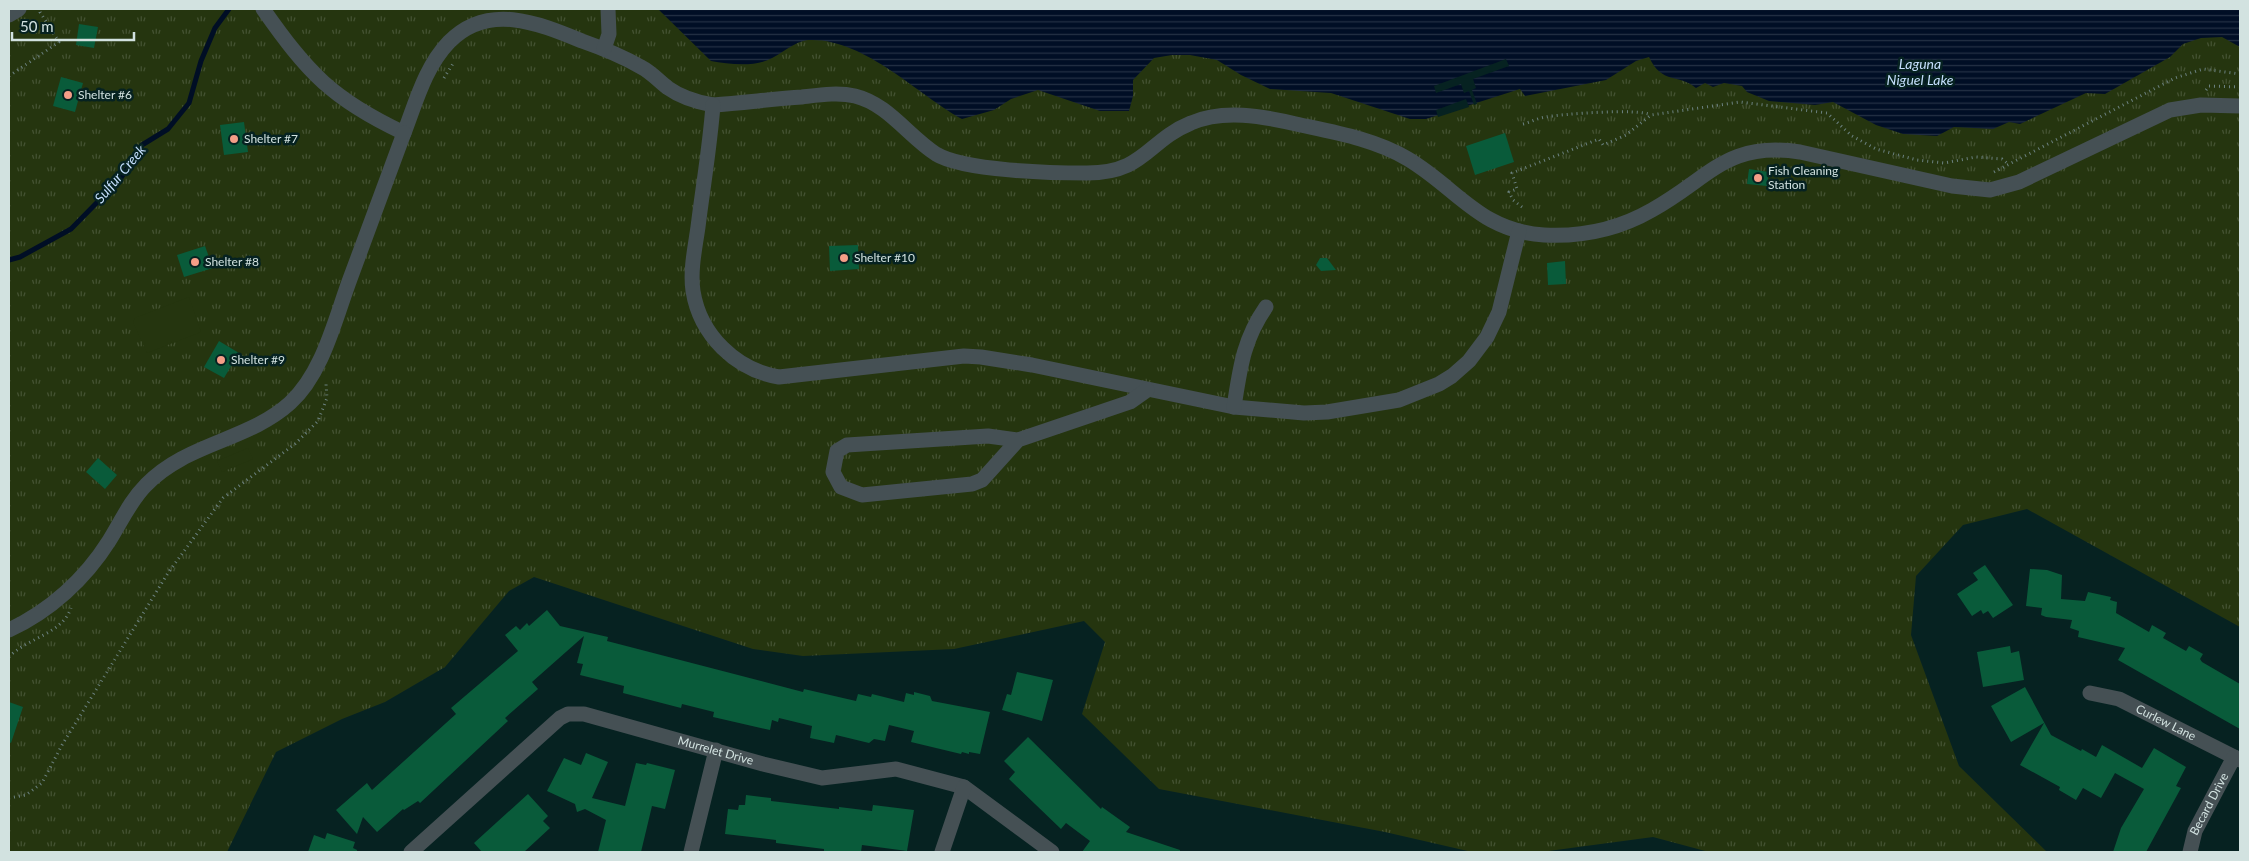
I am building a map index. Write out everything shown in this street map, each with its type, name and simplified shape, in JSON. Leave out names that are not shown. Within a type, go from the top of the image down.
[{"type":"street","points":[[9,15],[18,9]]},
{"type":"street","points":[[264,9],[298,58],[320,81],[360,111],[404,134]]},
{"type":"street","points":[[604,49],[609,34],[608,9]]},
{"type":"street","points":[[9,630],[43,610],[70,589],[99,555],[141,490],[158,474],[183,457],[251,428],[278,412],[300,392],[325,347],[424,80],[438,55],[456,35],[476,22],[502,19],[525,20],[604,49],[644,68],[668,88],[683,97],[713,106],[826,95],[852,95],[883,110],[931,150],[948,159],[970,165],[1084,173],[1109,172],[1129,166],[1177,130],[1201,119],[1225,115],[1270,118],[1361,140],[1396,152],[1430,174],[1485,218],[1519,232],[1560,236],[1614,228],[1655,209],[1729,158],[1762,150],[1800,152],[1976,190],[1990,190],[2010,186],[2170,110],[2201,105],[2240,106]]},
{"type":"street","points":[[713,106],[692,275],[693,291],[700,315],[707,327],[735,359],[760,373],[789,378],[964,356],[1032,365],[1234,408],[1304,414],[1360,408],[1399,400],[1424,391],[1452,376],[1479,348],[1494,324],[1519,232]]},
{"type":"street","points":[[1234,408],[1242,356],[1253,327],[1266,307]]},
{"type":"street","points":[[1018,440],[982,480],[972,484],[862,495],[842,487],[833,472],[837,451],[847,445],[988,436],[1018,440],[1130,402],[1147,390]]},
{"type":"street","name":"Curlew Lane","points":[[2090,693],[2120,699],[2237,759]]},
{"type":"street","name":"Murrelet Drive","points":[[411,852],[560,718],[568,714],[584,714],[763,764],[822,778],[896,769],[964,787],[1052,852]]},
{"type":"street","points":[[691,852],[716,750]]},
{"type":"street","name":"Becard Drive","points":[[2190,852],[2195,831],[2237,759]]},
{"type":"street","points":[[942,852],[964,787]]},
{"type":"path","points":[[9,76],[59,42],[40,9]]},
{"type":"path","points":[[440,84],[456,59]]},
{"type":"path","points":[[1976,190],[1984,178],[2007,163],[2174,78],[2203,69],[2240,74]]},
{"type":"path","points":[[1523,124],[1545,117],[1571,115],[1640,112],[1651,115]]},
{"type":"path","points":[[9,798],[26,795],[42,783],[62,745],[168,573],[223,498],[294,444],[318,421],[327,398],[326,382]]},
{"type":"path","points":[[9,657],[22,645],[63,623],[68,617],[73,602]]},
{"type":"green space","points":[[9,9],[2240,9],[2240,627],[2027,509],[1963,525],[1916,576],[1911,635],[1959,766],[2047,852],[1709,852],[1653,837],[1541,852],[1472,852],[1385,832],[1159,789],[1082,714],[1105,642],[1084,621],[954,649],[803,656],[753,649],[534,577],[509,591],[445,667],[385,702],[342,719],[276,752],[227,852],[9,852]]},
{"type":"green space","points":[[189,297],[201,332],[147,353],[133,322],[135,318]]},
{"type":"green space","points":[[248,448],[253,459],[222,472],[217,461]]},
{"type":"water","name":"Laguna Niguel Lake","points":[[658,9],[2240,9],[2240,47],[2222,37],[2201,38],[2183,44],[2170,57],[2105,94],[2086,93],[2020,124],[2009,122],[1993,129],[1954,127],[1937,136],[1903,134],[1876,125],[1833,102],[1815,105],[1769,101],[1747,92],[1742,86],[1724,83],[1713,87],[1705,83],[1696,88],[1659,72],[1649,57],[1636,61],[1606,80],[1525,96],[1520,89],[1426,119],[1410,119],[1331,93],[1270,89],[1241,75],[1217,60],[1190,55],[1172,55],[1154,58],[1133,80],[1133,96],[1129,111],[1100,111],[1038,90],[1011,99],[994,110],[962,119],[869,57],[829,42],[803,41],[768,60],[754,64],[732,64],[711,61]]},
{"type":"pier","points":[[1506,59],[1509,66],[1473,79],[1476,88],[1472,90],[1477,104],[1474,105],[1469,91],[1464,93],[1461,84],[1436,93],[1434,86]]},
{"type":"pier","points":[[1466,99],[1469,107],[1438,117],[1436,110]]},
{"type":"building","points":[[79,24],[98,27],[94,48],[76,45]]},
{"type":"building","name":"Shelter #6","points":[[61,77],[83,83],[75,112],[53,106]]},
{"type":"building","name":"Shelter #7","points":[[244,122],[248,152],[224,155],[220,125]]},
{"type":"building","points":[[1505,133],[1514,162],[1475,175],[1466,146]]},
{"type":"building","name":"Fish Cleaning Station","points":[[1749,169],[1769,172],[1767,186],[1747,184]]},
{"type":"building","name":"Shelter #10","points":[[858,245],[859,269],[830,271],[829,246]]},
{"type":"building","name":"Shelter #8","points":[[205,246],[213,268],[184,277],[177,255]]},
{"type":"building","points":[[1320,258],[1327,258],[1336,270],[1321,271],[1316,265]]},
{"type":"building","points":[[1565,261],[1566,284],[1548,285],[1547,263]]},
{"type":"building","name":"Shelter #9","points":[[219,341],[239,353],[224,378],[204,367]]},
{"type":"building","points":[[98,458],[117,475],[105,489],[86,472]]},
{"type":"building","points":[[1985,565],[2013,605],[1993,618],[1988,611],[1983,614],[1981,610],[1972,616],[1957,594],[1978,580],[1973,573]]},
{"type":"building","points":[[2030,569],[2047,570],[2062,575],[2061,599],[2085,601],[2088,592],[2111,597],[2110,600],[2117,602],[2116,613],[2149,632],[2152,625],[2166,633],[2163,638],[2186,651],[2189,646],[2203,654],[2200,659],[2202,662],[2240,684],[2240,729],[2118,660],[2125,648],[2078,637],[2079,631],[2070,628],[2072,620],[2046,617],[2041,615],[2042,608],[2026,606]]},
{"type":"building","points":[[547,610],[560,626],[608,637],[607,641],[803,692],[804,689],[856,701],[858,694],[871,697],[872,694],[904,702],[906,693],[914,695],[914,692],[930,696],[932,701],[990,712],[980,754],[962,752],[961,754],[911,742],[914,731],[889,725],[885,741],[874,739],[869,743],[836,735],[834,743],[810,738],[812,726],[779,718],[778,722],[772,720],[770,730],[713,717],[714,712],[682,704],[681,708],[623,693],[624,686],[580,675],[583,664],[577,663],[584,636],[532,682],[538,689],[505,718],[508,721],[420,803],[418,801],[403,809],[377,832],[363,817],[357,834],[336,810],[367,783],[372,790],[456,714],[451,708],[518,651],[505,635],[516,626],[520,630],[527,623],[529,626]]},
{"type":"building","points":[[2010,646],[2011,653],[2019,651],[2024,680],[1983,687],[1977,652]]},
{"type":"building","points":[[1017,672],[1053,680],[1042,721],[1002,710],[1007,694],[1011,695]]},
{"type":"building","points":[[2025,687],[2051,735],[2081,751],[2082,749],[2096,757],[2102,745],[2142,768],[2154,748],[2186,767],[2176,786],[2181,788],[2146,852],[2113,852],[2121,828],[2144,789],[2115,773],[2101,798],[2083,788],[2076,800],[2059,790],[2060,787],[2020,765],[2044,723],[2011,742],[1991,706]]},
{"type":"building","points":[[9,702],[23,707],[11,743],[9,742]]},
{"type":"building","points":[[1028,737],[1101,809],[1102,807],[1130,827],[1126,832],[1180,850],[1180,852],[1082,852],[1090,841],[1066,823],[1061,829],[1009,779],[1015,772],[1004,761]]},
{"type":"building","points":[[586,753],[608,762],[592,798],[625,806],[636,763],[646,765],[647,763],[675,770],[665,809],[652,806],[641,852],[598,852],[606,820],[585,809],[577,812],[575,804],[547,791],[564,758],[581,765]]},
{"type":"building","points":[[528,794],[548,816],[543,821],[550,828],[524,852],[482,852],[474,843]]},
{"type":"building","points":[[746,795],[771,798],[771,801],[839,809],[839,807],[872,811],[873,805],[914,810],[907,851],[862,845],[861,852],[824,851],[824,849],[776,843],[776,840],[725,834],[728,809],[738,810],[739,805],[745,805]]},
{"type":"building","points":[[327,833],[355,842],[353,848],[357,852],[308,852],[314,835],[325,839]]},
{"type":"waterway","name":"Sulfur Creek","points":[[9,260],[20,257],[71,229],[121,178],[142,145],[168,129],[189,103],[201,61],[215,28],[229,9]]},
{"type":"place","name":"Shelter #6","points":[[68,95]]},
{"type":"place","name":"Shelter #7","points":[[234,139]]},
{"type":"place","name":"Fish Cleaning Station","points":[[1758,178]]},
{"type":"place","name":"Shelter #10","points":[[844,258]]},
{"type":"place","name":"Shelter #8","points":[[195,262]]},
{"type":"place","name":"Shelter #9","points":[[221,360]]}]
